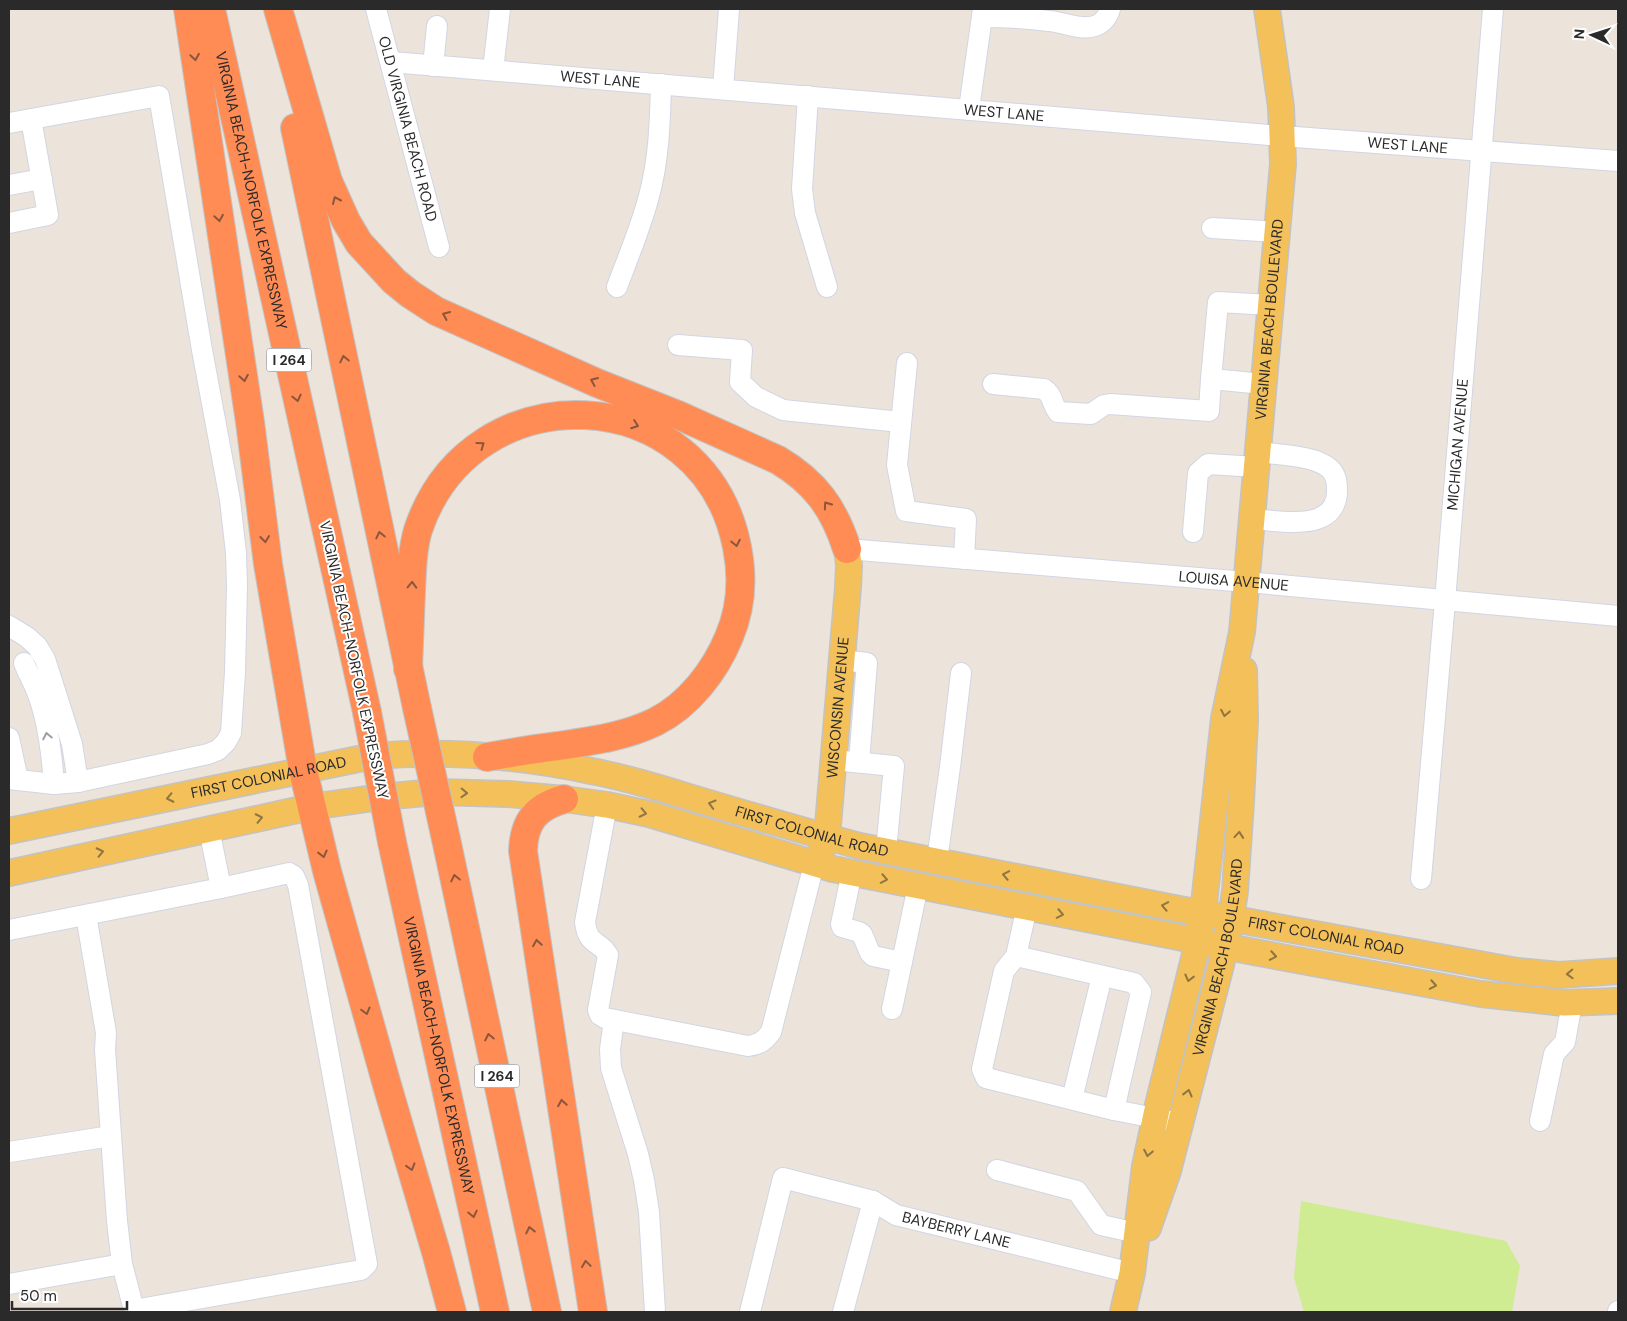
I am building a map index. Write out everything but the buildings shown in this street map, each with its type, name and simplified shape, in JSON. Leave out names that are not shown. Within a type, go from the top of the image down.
[{"type":"highway","points":[[188,9],[250,422],[268,564],[303,770],[327,872],[452,1312]]},
{"type":"highway","name":"VIRGINIA BEACH-NORFOLK EXPRESSWAY","points":[[210,9],[367,712],[392,842],[495,1312]]},
{"type":"highway","name":"I 264","points":[[270,9],[408,668],[547,1312]]},
{"type":"highway","points":[[278,9],[328,181],[346,221],[359,242],[394,281],[436,311],[597,383],[678,415],[778,460],[807,482],[823,498],[833,513],[847,549]]},
{"type":"highway","points":[[408,668],[412,564],[418,532],[426,511],[437,491],[454,469],[471,452],[487,440],[526,422],[549,416],[598,415],[621,420],[664,439],[681,451],[700,470],[716,490],[726,509],[734,534],[739,560],[740,581],[738,605],[732,629],[723,651],[709,674],[689,697],[669,713],[655,722],[629,732],[593,741],[487,757]]},
{"type":"highway","points":[[564,799],[539,810],[533,816],[524,838],[523,851],[593,1312]]},
{"type":"main road","name":"VIRGINIA BEACH BOULEVARD","points":[[1123,1312],[1132,1273],[1145,1166],[1203,914],[1224,718],[1242,632],[1283,164],[1280,98],[1267,9]]},
{"type":"main road","name":"WISCONSIN AVENUE","points":[[816,864],[827,837],[848,587],[849,565],[847,549]]},
{"type":"main road","name":"VIRGINIA BEACH BOULEVARD","points":[[1132,1273],[1168,1172],[1225,946],[1230,918],[1239,838],[1245,738],[1242,632]]},
{"type":"main road","name":"FIRST COLONIAL ROAD","points":[[9,831],[373,756],[400,754],[532,760],[635,781],[827,837],[1203,914],[1517,972],[1559,975],[1618,971]]},
{"type":"main road","name":"FIRST COLONIAL ROAD","points":[[9,873],[312,807],[381,797],[436,792],[502,794],[607,805],[649,814],[816,864],[852,872],[1198,941],[1481,994],[1524,1000],[1572,1003],[1618,1001]]},
{"type":"main road","points":[[9,848],[16,846],[57,820]]},
{"type":"street","name":"OLD VIRGINIA BEACH ROAD","points":[[376,9],[439,248]]},
{"type":"street","points":[[493,70],[500,9]]},
{"type":"street","points":[[723,89],[729,9]]},
{"type":"street","points":[[969,109],[983,13],[1087,27],[1096,26],[1103,21],[1110,9]]},
{"type":"street","name":"MICHIGAN AVENUE","points":[[1421,880],[1446,601],[1493,9]]},
{"type":"street","points":[[433,66],[437,26]]},
{"type":"street","name":"WEST LANE","points":[[391,62],[1282,136],[1618,160]]},
{"type":"street","points":[[617,287],[650,195],[660,125],[661,84]]},
{"type":"street","points":[[9,123],[159,96],[202,350],[230,500],[236,553],[237,585],[236,672],[231,733],[218,750],[208,754],[78,782],[54,784],[13,780],[9,738]]},
{"type":"street","points":[[808,96],[802,190],[804,213],[827,287]]},
{"type":"street","points":[[9,223],[48,216],[31,119]]},
{"type":"street","points":[[9,185],[42,179]]},
{"type":"street","points":[[1212,228],[1278,232]]},
{"type":"street","points":[[993,384],[1044,389],[1050,393],[1054,407],[1058,412],[1091,414],[1110,404],[1209,411],[1218,302],[1271,305]]},
{"type":"street","points":[[678,345],[742,350],[740,382],[756,397],[783,410],[901,422]]},
{"type":"street","points":[[907,363],[897,465],[906,511],[966,519],[964,559]]},
{"type":"street","points":[[1211,379],[1264,384]]},
{"type":"street","points":[[1193,532],[1198,472],[1208,464],[1258,460],[1312,460],[1330,468],[1338,481],[1336,499],[1329,511],[1316,520],[1304,522],[1253,519]]},
{"type":"street","name":"LOUISA AVENUE","points":[[847,549],[1247,582],[1618,616]]},
{"type":"street","points":[[9,626],[27,636],[37,646],[45,659],[72,744],[78,782]]},
{"type":"street","points":[[45,659],[16,665],[37,693],[42,708],[52,757],[54,784]]},
{"type":"street","points":[[841,660],[867,663],[860,762]]},
{"type":"street","points":[[937,860],[961,673]]},
{"type":"street","points":[[833,760],[894,766],[886,850]]},
{"type":"street","points":[[607,805],[585,922],[586,932],[591,940],[605,950],[608,955],[598,1010],[600,1015],[605,1018],[748,1046],[758,1045],[765,1040],[771,1032],[812,872],[816,864]]},
{"type":"street","points":[[209,829],[221,888]]},
{"type":"street","points":[[852,872],[841,924],[842,927],[862,934],[870,953],[874,956],[902,962]]},
{"type":"street","points":[[9,930],[288,873],[294,876],[298,885],[367,1264],[362,1270],[126,1311],[117,1221],[105,1050],[106,1033],[86,915]]},
{"type":"street","points":[[892,1009],[918,886]]},
{"type":"street","points":[[1027,907],[1016,956],[1004,971],[982,1069],[986,1078],[1114,1110],[1180,1123]]},
{"type":"street","points":[[1016,956],[1134,983],[1141,992],[1114,1110]]},
{"type":"street","points":[[1072,1099],[1102,976]]},
{"type":"street","points":[[1540,1121],[1554,1054],[1565,1042],[1572,1003]]},
{"type":"street","points":[[614,1020],[610,1049],[612,1068],[644,1180],[649,1212],[655,1312]]},
{"type":"street","points":[[9,1152],[111,1136]]},
{"type":"street","points":[[997,1170],[1077,1190],[1101,1225],[1137,1233]]},
{"type":"street","name":"BAYBERRY LANE","points":[[750,1312],[783,1178],[873,1201],[896,1215],[1132,1273]]},
{"type":"street","points":[[843,1312],[873,1201]]},
{"type":"street","points":[[9,1284],[122,1264]]},
{"type":"green space","points":[[1301,1201],[1506,1241],[1520,1266],[1512,1312],[1304,1312],[1294,1278]]}]
